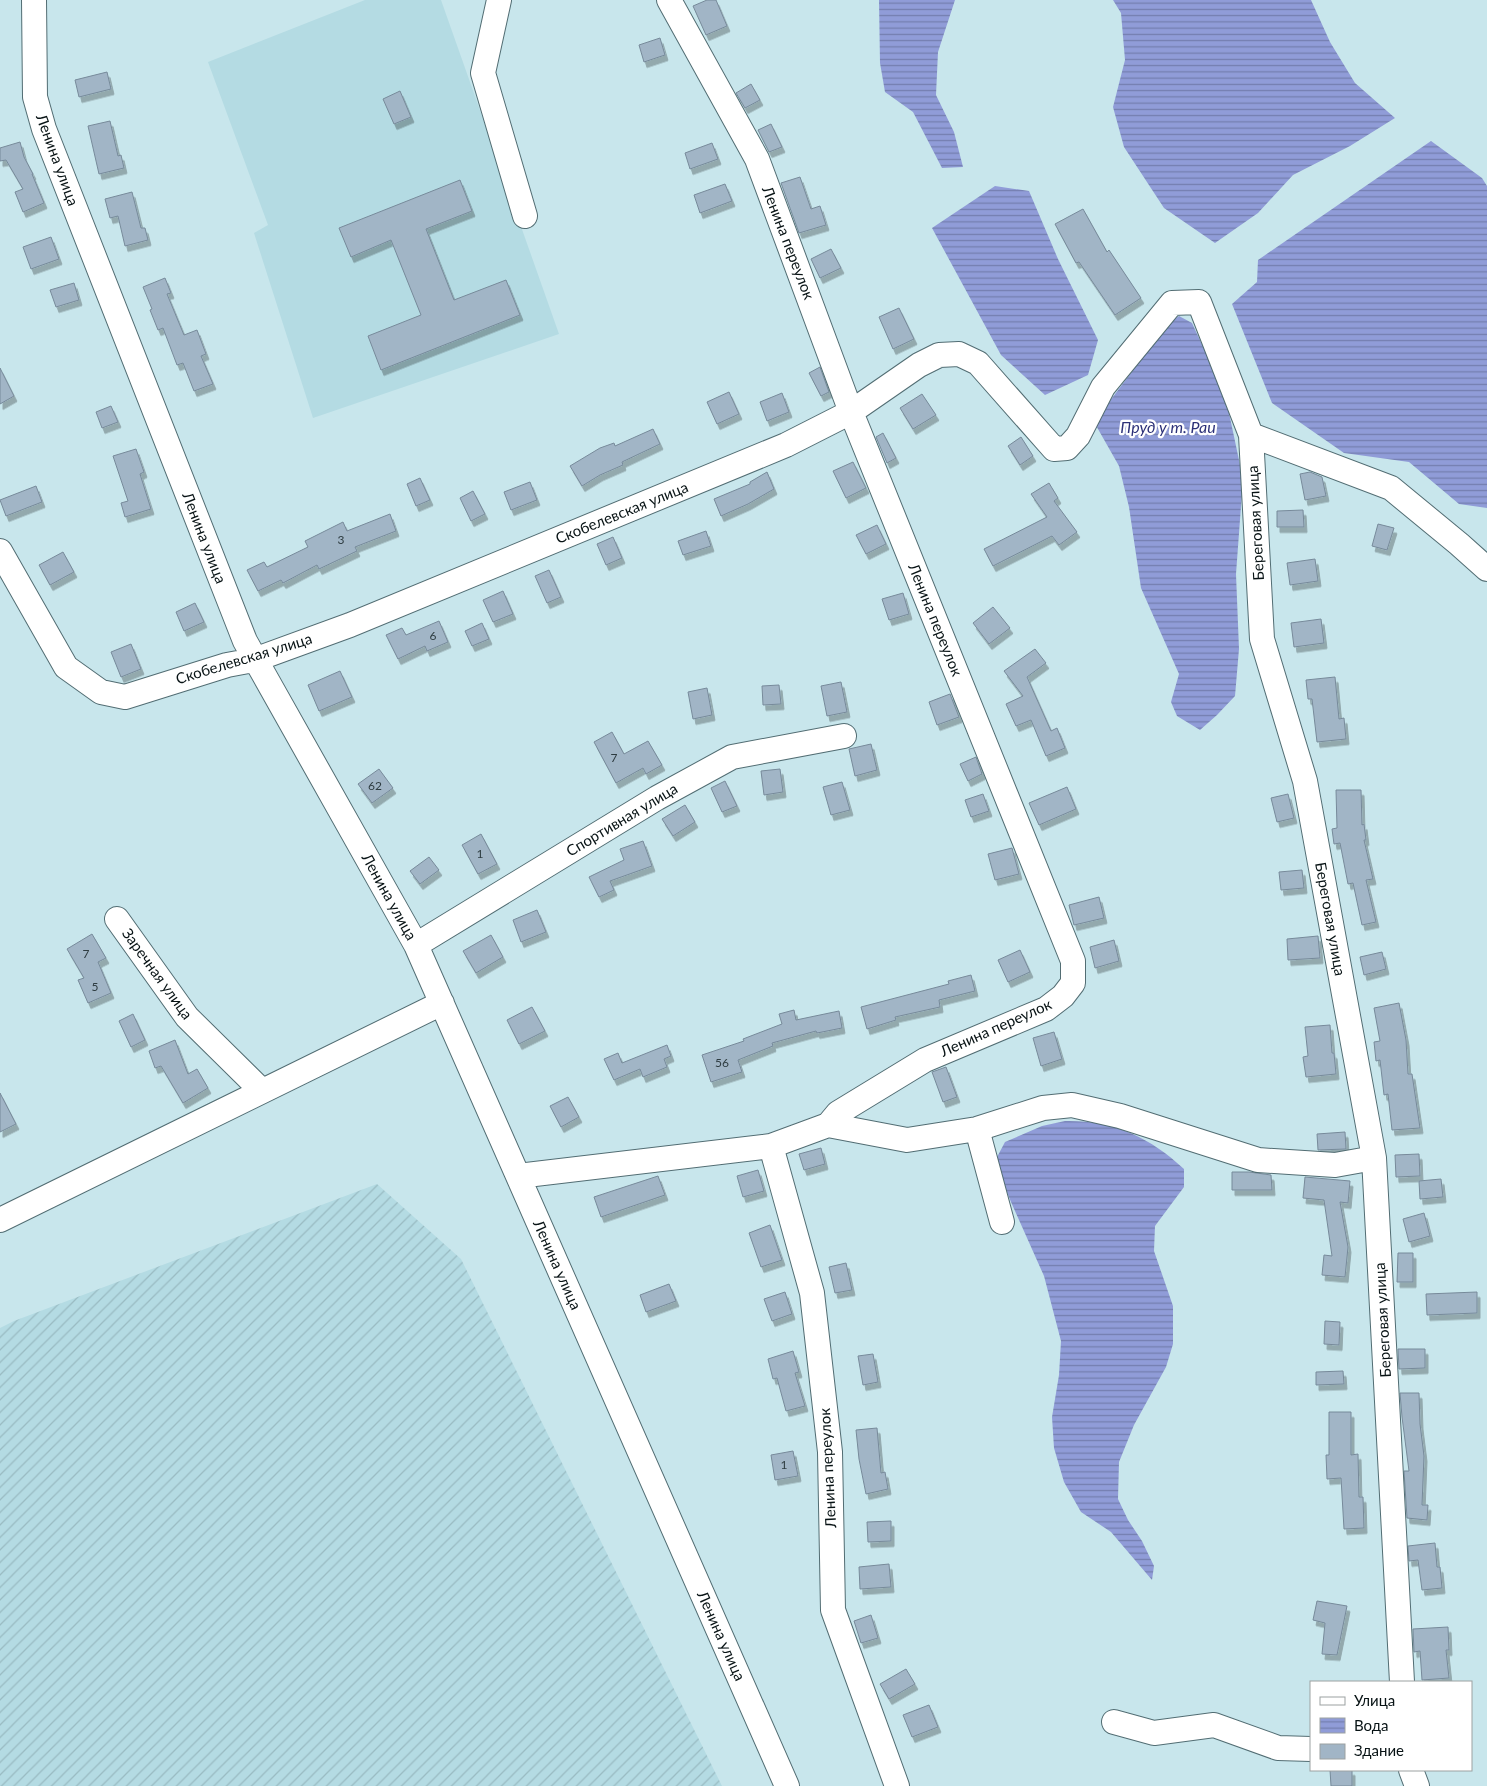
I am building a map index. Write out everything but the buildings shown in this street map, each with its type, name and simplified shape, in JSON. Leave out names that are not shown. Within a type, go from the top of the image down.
[{"type":"street","name":"Ленина улица","points":[[34,0],[36,97],[44,129],[241,632],[254,660],[416,945],[787,1786]]},
{"type":"street","points":[[499,0],[483,73],[525,216]]},
{"type":"street","name":"Ленина переулок","points":[[669,0],[757,159],[851,412],[1073,961],[1073,983],[1063,996],[1046,1009],[926,1060],[838,1113],[828,1125]]},
{"type":"street","name":"Скобелевская улица","points":[[0,551],[66,667],[102,692],[125,697],[226,665],[254,660],[350,625],[786,445],[851,412],[919,365],[939,355],[960,354],[978,363],[1054,449],[1067,448],[1078,436],[1103,387],[1172,303],[1199,302]]},
{"type":"street","name":"Береговая улица","points":[[1199,302],[1251,435],[1262,639],[1305,782],[1374,1158],[1402,1681]]},
{"type":"street","points":[[1251,435],[1391,488],[1487,569]]},
{"type":"street","name":"Спортивная улица","points":[[416,945],[657,798],[732,757],[844,736]]},
{"type":"street","name":"Заречная улица","points":[[117,919],[187,1017],[262,1091]]},
{"type":"street","points":[[0,1220],[442,1003]]},
{"type":"street","points":[[518,1176],[771,1146],[828,1125],[907,1140],[977,1130],[1043,1108],[1072,1105],[1120,1116],[1258,1160],[1335,1165],[1374,1158]]},
{"type":"street","points":[[977,1130],[1002,1222]]},
{"type":"street","name":"Ленина переулок","points":[[771,1146],[812,1293],[830,1452],[833,1610],[897,1786]]},
{"type":"street","points":[[1114,1722],[1154,1733],[1214,1724],[1278,1748],[1310,1749]]},
{"type":"street","points":[[1411,1771],[1417,1786]]},
{"type":"shaded area","points":[[365,0],[441,0],[559,334],[313,418],[254,233],[268,225],[208,62]]},
{"type":"shaded area","points":[[377,1184],[461,1259],[722,1786],[0,1786],[0,1328],[14,1321]]},
{"type":"water","points":[[879,0],[955,0],[938,52],[936,95],[954,132],[963,167],[942,168],[913,112],[885,92],[880,63]]},
{"type":"water","points":[[1113,0],[1311,0],[1330,42],[1355,83],[1395,118],[1350,146],[1293,175],[1258,213],[1215,243],[1164,208],[1124,147],[1113,107],[1125,60],[1121,13]]},
{"type":"water","points":[[1431,141],[1482,178],[1487,186],[1487,508],[1459,504],[1409,462],[1344,453],[1272,403],[1232,304],[1257,282],[1258,260]]},
{"type":"water","points":[[995,186],[1029,191],[1058,259],[1098,340],[1088,375],[1045,395],[1001,355],[932,228]]},
{"type":"water","name":"Пруд у т. Раи","points":[[1179,316],[1192,323],[1225,394],[1243,479],[1236,574],[1239,649],[1235,696],[1200,730],[1177,716],[1171,702],[1179,674],[1141,588],[1129,507],[1119,466],[1094,422],[1167,325]]},
{"type":"water","points":[[1065,1121],[1082,1121],[1114,1127],[1144,1139],[1184,1169],[1184,1187],[1155,1226],[1154,1251],[1173,1306],[1173,1344],[1166,1367],[1134,1425],[1119,1462],[1118,1499],[1154,1566],[1152,1580],[1111,1532],[1081,1512],[1064,1482],[1054,1448],[1052,1417],[1059,1375],[1061,1341],[1044,1276],[1001,1178],[996,1159],[1005,1142],[1042,1126]]}]
